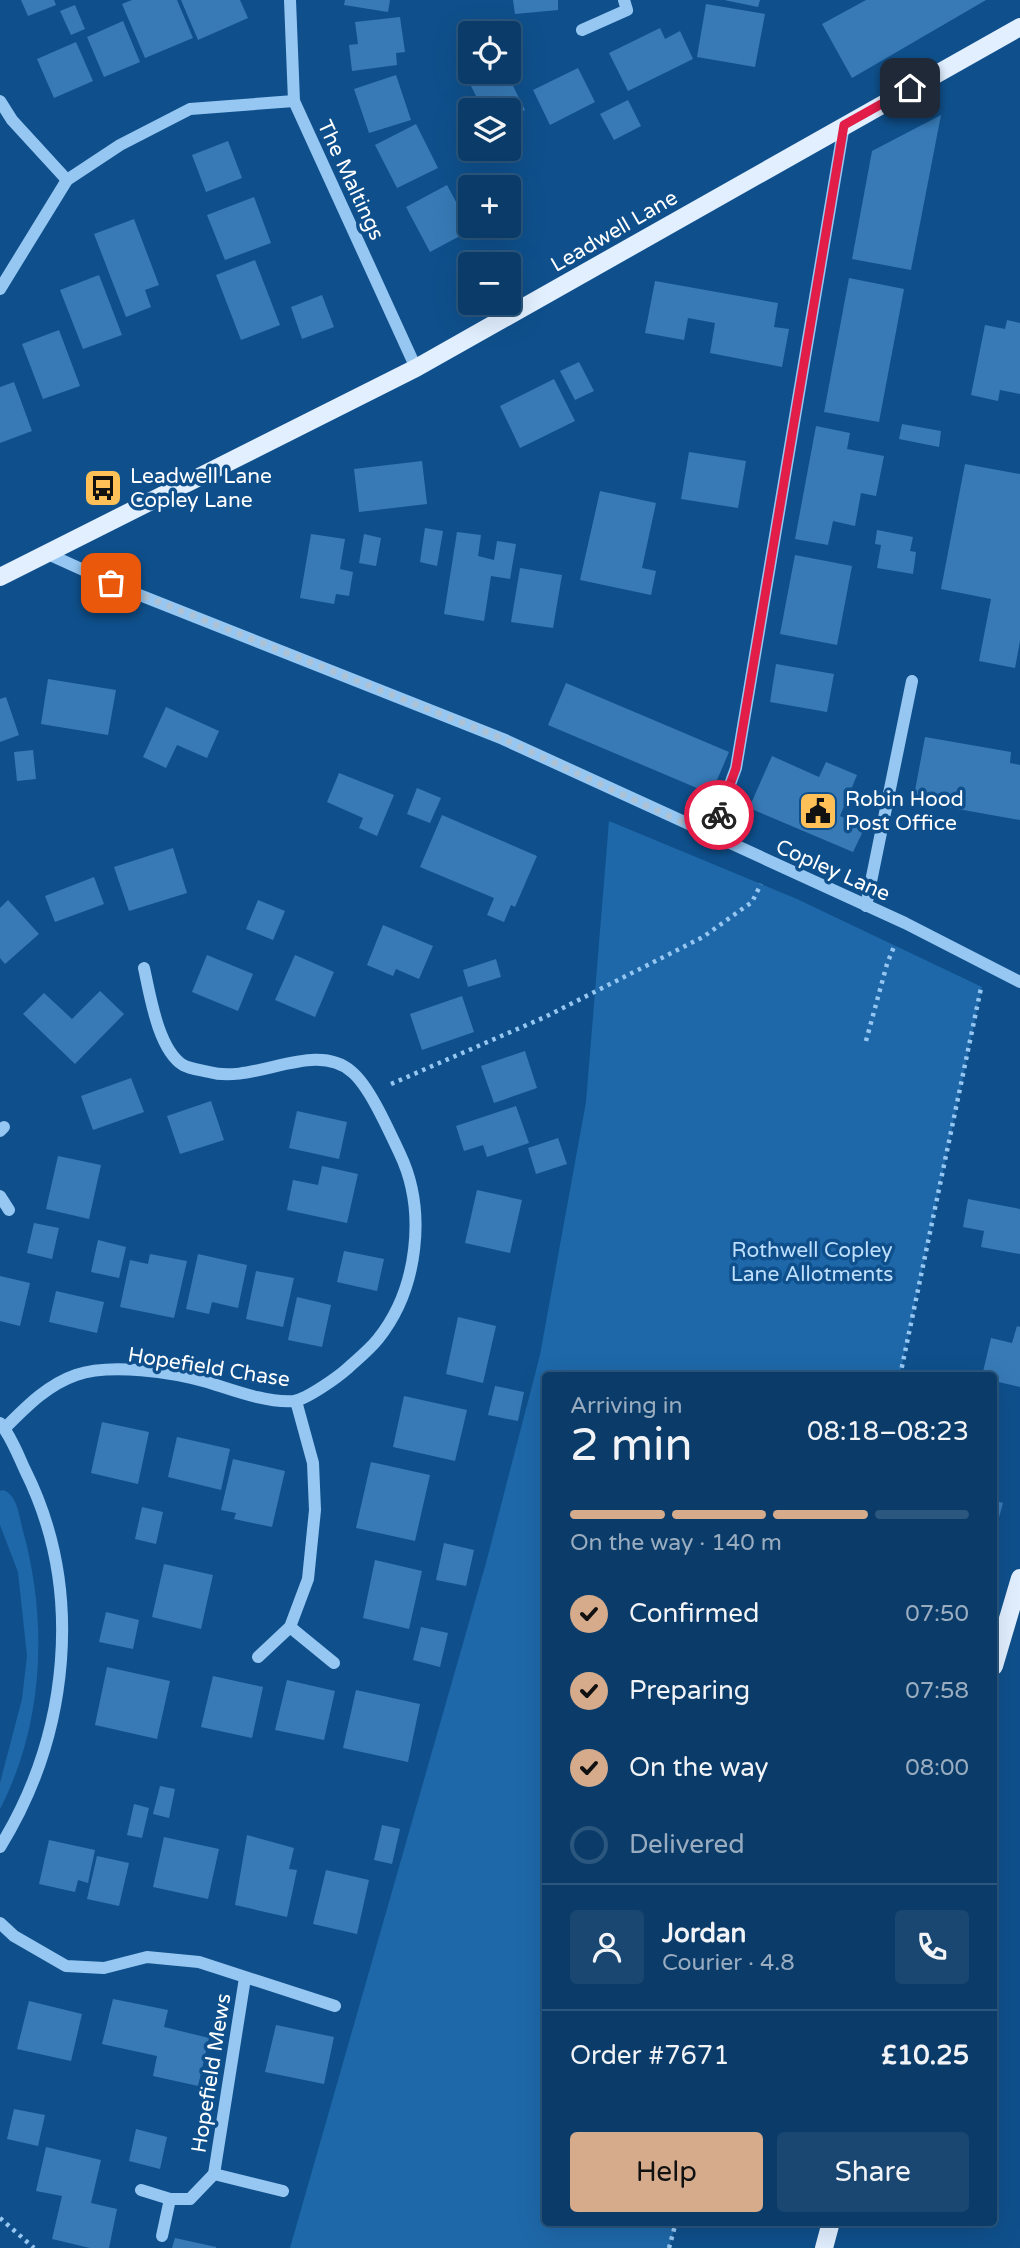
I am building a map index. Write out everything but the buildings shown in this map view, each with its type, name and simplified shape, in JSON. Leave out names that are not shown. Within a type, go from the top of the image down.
[{"type":"main road","name":"Leadwell Lane","points":[[0,577],[416,368],[1020,27]]},
{"type":"main road","points":[[997,1656],[1020,1578]]},
{"type":"main road","points":[[824,2248],[830,2226]]},
{"type":"street","name":"The Maltings","points":[[290,0],[294,101],[416,368]]},
{"type":"street","points":[[582,30],[627,10],[624,0]]},
{"type":"street","points":[[0,101],[12,120],[67,180]]},
{"type":"street","points":[[0,289],[67,180],[120,145],[190,109],[294,101]]},
{"type":"street","points":[[712,836],[736,768],[844,125]]},
{"type":"street","name":"Copley Lane","points":[[48,554],[132,592],[503,739],[905,923],[988,963],[1020,982]]},
{"type":"street","points":[[866,906],[912,681]]},
{"type":"street","name":"Hopefield Chase","points":[[2,1425],[37,1396],[76,1374],[127,1369],[200,1380],[246,1394],[296,1401],[338,1377],[378,1339],[403,1298],[413,1254],[416,1207],[401,1156],[368,1094],[352,1071],[331,1061],[308,1059],[259,1072],[221,1076],[182,1064],[166,1041],[153,1013],[145,968]]},
{"type":"street","points":[[0,1196],[9,1210]]},
{"type":"street","points":[[258,1657],[290,1627],[308,1579],[315,1510],[313,1463],[296,1401]]},
{"type":"street","points":[[0,1847],[20,1814],[42,1761],[62,1660],[59,1567],[35,1489],[2,1425]]},
{"type":"street","points":[[290,1627],[334,1663]]},
{"type":"street","points":[[0,1923],[14,1936],[66,1966],[104,1968],[147,1957],[199,1962],[335,2006]]},
{"type":"street","name":"Hopefield Mews","points":[[170,2199],[190,2199],[214,2174],[245,1978]]},
{"type":"street","name":"Hopefield Mews","points":[[214,2174],[283,2191]]},
{"type":"street","points":[[141,2190],[170,2199],[162,2236]]},
{"type":"path","points":[[368,1094],[545,1017],[703,937],[752,902],[772,864]]},
{"type":"path","points":[[866,1041],[887,964],[905,923]]},
{"type":"path","points":[[901,1372],[988,963]]},
{"type":"path","points":[[0,2218],[34,2248]]},
{"type":"path","points":[[669,2248],[675,2226]]},
{"type":"green space","name":"Rothwell Copley Lane Allotments","points":[[609,821],[797,899],[982,987],[901,1372],[542,1372],[542,2226],[675,2226],[669,2248],[290,2248],[486,1563],[540,1355],[586,1102]]},
{"type":"green space","points":[[3,1490],[15,1501],[19,1513],[31,1565],[38,1636],[37,1672],[26,1742],[0,1809],[0,1783],[22,1699],[27,1656],[18,1572],[0,1525],[0,1491]]},
{"type":"way so far","points":[[111,583],[503,739],[712,836],[719,815]]},
{"type":"place","name":"Leadwell Lane Copley Lane","points":[[103,488]]},
{"type":"place","name":"Robin Hood Post Office","points":[[818,811]]},
{"type":"route","points":[[719,815],[736,768],[844,125],[910,88]]}]
